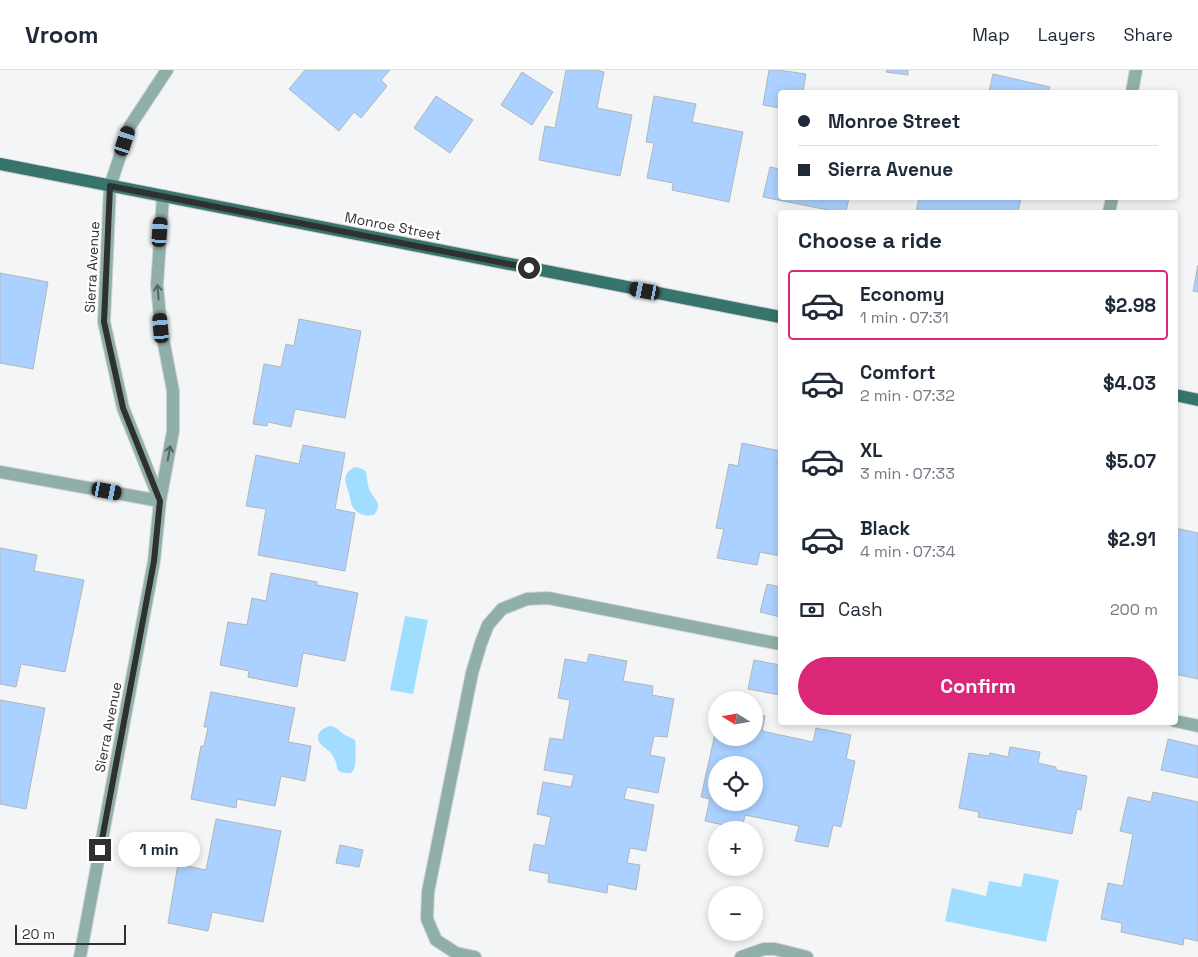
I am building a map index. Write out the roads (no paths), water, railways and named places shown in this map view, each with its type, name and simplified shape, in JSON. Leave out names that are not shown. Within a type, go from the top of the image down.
[{"type":"main road","name":"Monroe Street","points":[[0,164],[778,317]]},
{"type":"main road","points":[[1178,396],[1198,400]]},
{"type":"street","name":"Sierra Avenue","points":[[160,501],[123,408],[104,322],[110,186],[130,126],[167,70]]},
{"type":"street","points":[[1132,90],[1136,70]]},
{"type":"street","name":"Sierra Avenue","points":[[80,957],[154,561],[160,501],[172,431],[173,391],[161,328],[157,285],[163,196]]},
{"type":"street","points":[[0,472],[160,501]]},
{"type":"street","points":[[475,957],[456,953],[436,940],[427,919],[428,892],[472,673],[488,625],[502,609],[527,599],[548,598],[778,644]]},
{"type":"street","points":[[1178,722],[1198,726]]},
{"type":"street","points":[[741,957],[764,949],[775,949],[807,957]]},
{"type":"water","points":[[355,467],[366,471],[369,489],[378,504],[374,515],[360,514],[352,506],[345,477]]},
{"type":"water","points":[[405,616],[428,620],[413,694],[390,690]]},
{"type":"water","points":[[329,726],[355,740],[355,763],[351,773],[339,771],[331,753],[319,741],[319,733]]},
{"type":"water","points":[[1024,873],[1059,880],[1046,942],[945,921],[952,888],[986,896],[989,881],[1021,887]]}]
